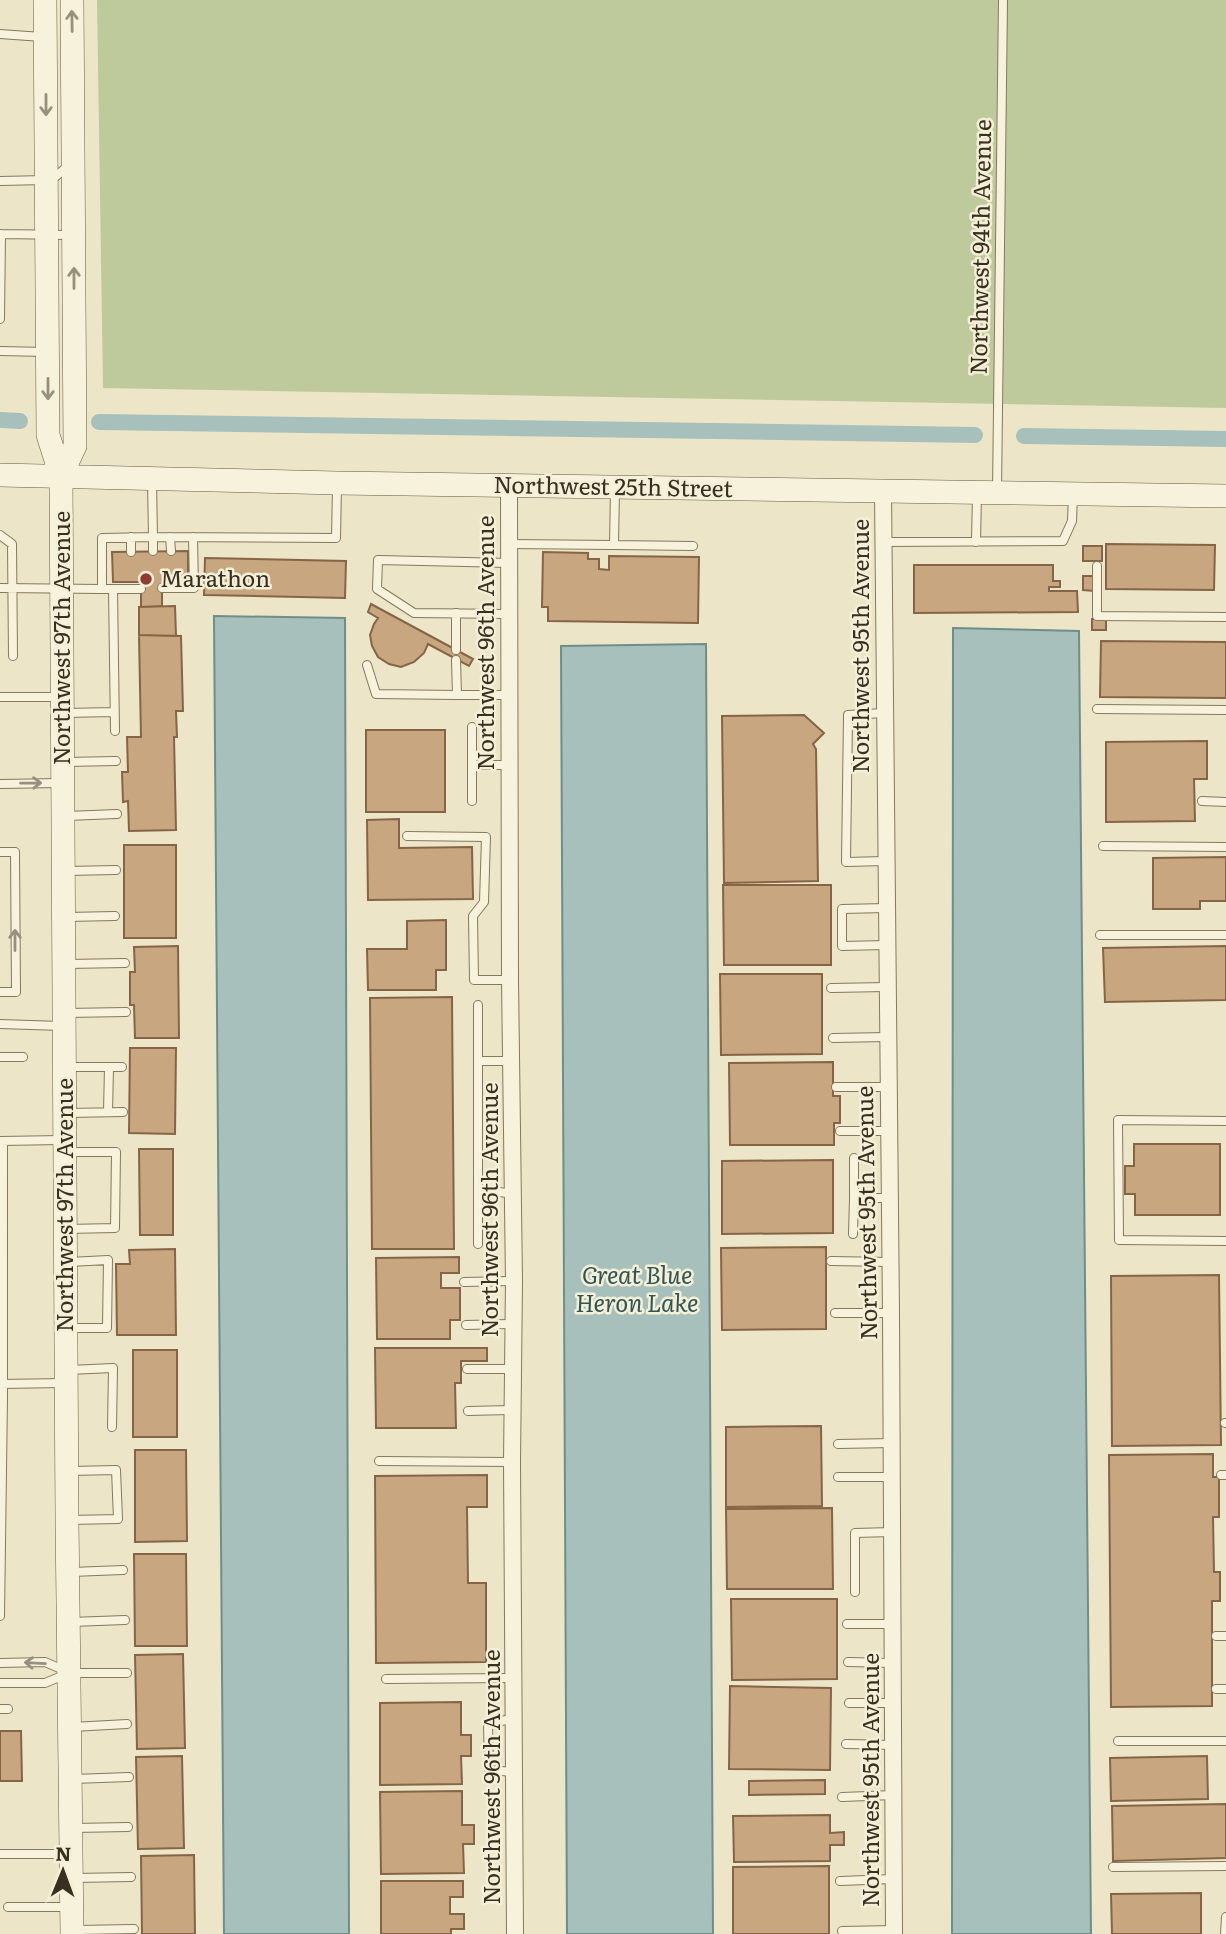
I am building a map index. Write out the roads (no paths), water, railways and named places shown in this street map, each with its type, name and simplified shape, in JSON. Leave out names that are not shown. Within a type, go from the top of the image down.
[{"type":"street","name":"Northwest 97th Avenue","points":[[45,0],[48,435],[61,476],[72,1932]]},
{"type":"street","name":"Northwest 97th Avenue","points":[[61,476],[75,446],[72,0]]},
{"type":"street","name":"Northwest 25th Street","points":[[0,475],[337,483],[1226,496]]},
{"type":"street","name":"Northwest 96th Avenue","points":[[509,485],[515,1934]]},
{"type":"street","name":"Northwest 95th Avenue","points":[[883,492],[894,1932]]},
{"type":"lane","name":"Northwest 94th Avenue","points":[[976,542],[987,494],[1003,0]]},
{"type":"lane","points":[[0,34],[45,37]]},
{"type":"lane","points":[[0,181],[46,180],[59,174],[73,160]]},
{"type":"lane","points":[[0,319],[1,234],[74,235]]},
{"type":"lane","points":[[0,351],[47,352]]},
{"type":"lane","points":[[152,478],[153,551]]},
{"type":"lane","points":[[102,589],[103,538],[336,538],[337,483]]},
{"type":"lane","points":[[614,545],[615,486]]},
{"type":"lane","points":[[882,542],[1063,541],[1072,521],[1073,495]]},
{"type":"lane","points":[[0,535],[12,544],[13,656]]},
{"type":"lane","points":[[131,537],[131,552]]},
{"type":"lane","points":[[170,537],[171,551]]},
{"type":"lane","points":[[168,585],[194,588],[193,537]]},
{"type":"lane","points":[[509,544],[693,546]]},
{"type":"lane","points":[[509,563],[378,560],[377,589],[414,613],[509,614]]},
{"type":"lane","points":[[1097,566],[1097,616],[1226,617]]},
{"type":"lane","points":[[0,589],[113,589],[135,586]]},
{"type":"lane","points":[[113,589],[115,731]]},
{"type":"lane","points":[[456,613],[457,695]]},
{"type":"lane","points":[[368,665],[376,694],[509,695]]},
{"type":"lane","points":[[0,697],[114,712]]},
{"type":"lane","points":[[1097,709],[1226,710]]},
{"type":"lane","points":[[884,713],[848,715],[846,862],[885,861]]},
{"type":"lane","points":[[472,727],[472,801]]},
{"type":"lane","points":[[0,784],[116,761]]},
{"type":"lane","points":[[472,765],[509,765]]},
{"type":"lane","points":[[1202,801],[1226,802]]},
{"type":"lane","points":[[63,816],[117,814]]},
{"type":"lane","points":[[407,836],[486,837],[484,902],[472,916],[474,980],[510,980]]},
{"type":"lane","points":[[1103,846],[1226,847]]},
{"type":"lane","points":[[0,852],[15,852],[16,992],[0,992]]},
{"type":"lane","points":[[63,871],[116,870]]},
{"type":"lane","points":[[886,908],[842,909],[842,947],[886,946]]},
{"type":"lane","points":[[64,917],[115,916]]},
{"type":"lane","points":[[1100,936],[1226,935]]},
{"type":"lane","points":[[64,964],[125,964]]},
{"type":"lane","points":[[831,988],[886,987]]},
{"type":"lane","points":[[478,1005],[478,1244]]},
{"type":"lane","points":[[0,1024],[126,1012]]},
{"type":"lane","points":[[833,1038],[887,1037]]},
{"type":"lane","points":[[0,1057],[23,1057]]},
{"type":"lane","points":[[478,1061],[512,1061]]},
{"type":"lane","points":[[64,1066],[122,1067]]},
{"type":"lane","points":[[108,1112],[109,1067]]},
{"type":"lane","points":[[836,1087],[888,1087]]},
{"type":"lane","points":[[65,1113],[123,1112]]},
{"type":"lane","points":[[1226,1121],[1118,1120],[1119,1240],[1226,1241]]},
{"type":"lane","points":[[840,1131],[888,1131]]},
{"type":"lane","points":[[0,1616],[1,1141],[116,1152],[115,1228],[65,1229]]},
{"type":"lane","points":[[853,1234],[854,1158]]},
{"type":"lane","points":[[478,1189],[513,1194]]},
{"type":"lane","points":[[854,1198],[889,1198]]},
{"type":"lane","points":[[66,1262],[108,1260],[107,1328],[66,1328]]},
{"type":"lane","points":[[831,1261],[890,1262]]},
{"type":"lane","points":[[464,1282],[514,1282]]},
{"type":"lane","points":[[835,1313],[891,1313]]},
{"type":"lane","points":[[466,1325],[513,1324]]},
{"type":"lane","points":[[2,1384],[67,1377],[113,1368],[111,1427]]},
{"type":"lane","points":[[467,1369],[513,1369]]},
{"type":"lane","points":[[468,1411],[512,1410]]},
{"type":"lane","points":[[838,1444],[892,1443]]},
{"type":"lane","points":[[379,1461],[512,1462]]},
{"type":"lane","points":[[67,1471],[116,1470],[118,1519],[67,1520]]},
{"type":"lane","points":[[838,1477],[892,1476]]},
{"type":"lane","points":[[855,1592],[855,1533],[892,1532]]},
{"type":"lane","points":[[68,1572],[123,1570]]},
{"type":"lane","points":[[68,1622],[125,1620]]},
{"type":"lane","points":[[847,1624],[893,1624]]},
{"type":"lane","points":[[1216,1636],[1226,1636]]},
{"type":"lane","points":[[0,1663],[45,1662],[69,1673]]},
{"type":"lane","points":[[848,1662],[893,1663]]},
{"type":"lane","points":[[0,1683],[45,1683],[69,1673],[127,1673]]},
{"type":"lane","points":[[386,1679],[515,1678]]},
{"type":"lane","points":[[1216,1689],[1226,1689]]},
{"type":"lane","points":[[849,1703],[893,1703]]},
{"type":"lane","points":[[515,1718],[488,1724],[489,1770],[515,1772]]},
{"type":"lane","points":[[69,1727],[127,1724]]},
{"type":"lane","points":[[1118,1741],[1226,1741]]},
{"type":"lane","points":[[846,1745],[894,1745]]},
{"type":"lane","points":[[70,1779],[129,1777]]},
{"type":"lane","points":[[842,1797],[894,1795]]},
{"type":"lane","points":[[71,1828],[128,1827]]},
{"type":"lane","points":[[0,1854],[71,1854]]},
{"type":"lane","points":[[1113,1867],[1226,1866]]},
{"type":"lane","points":[[71,1878],[131,1877]]},
{"type":"lane","points":[[840,1881],[893,1879]]},
{"type":"lane","points":[[8,1907],[72,1906]]},
{"type":"lane","points":[[1225,1934],[1226,1917]]},
{"type":"lane","points":[[72,1932],[134,1929]]},
{"type":"lane","points":[[842,1931],[894,1932]]},
{"type":"water","points":[[214,616],[345,618],[349,1934],[224,1934]]},
{"type":"water","points":[[953,628],[1079,631],[1091,1934],[952,1934]]},
{"type":"water","name":"Great Blue Heron Lake","points":[[706,644],[713,1934],[567,1934],[561,646]]},
{"type":"waterway","points":[[0,420],[20,421]]},
{"type":"waterway","points":[[99,422],[975,435]]},
{"type":"waterway","points":[[1024,436],[1226,439]]},
{"type":"place","name":"Marathon","points":[[146,579]]}]
